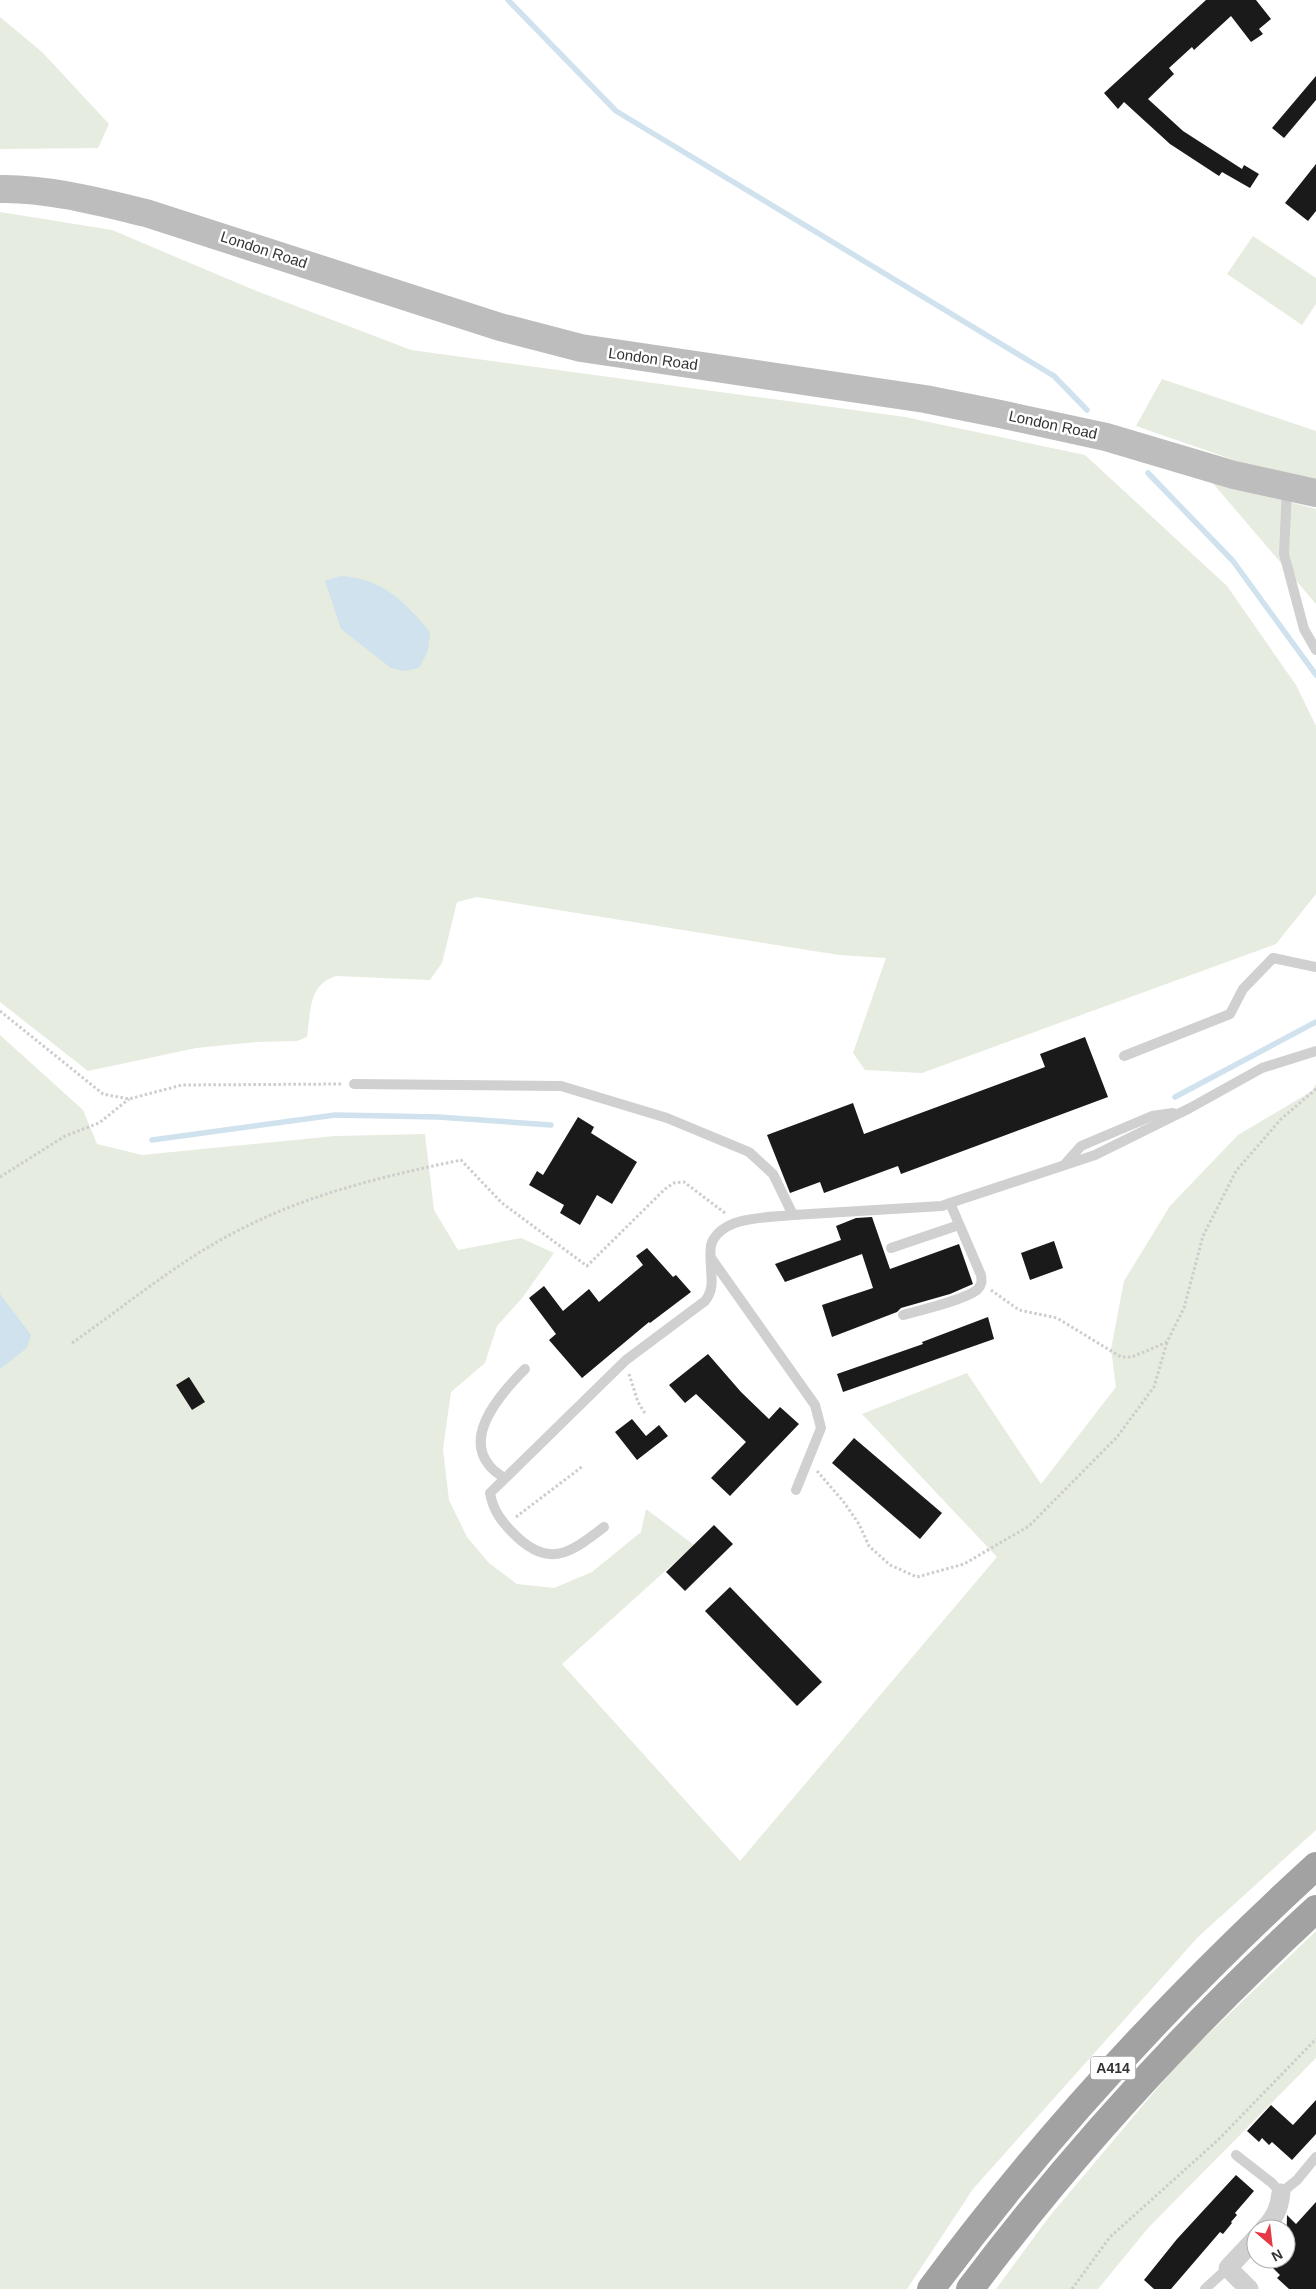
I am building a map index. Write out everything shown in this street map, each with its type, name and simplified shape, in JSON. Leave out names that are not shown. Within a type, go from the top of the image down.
[{"type":"highway","name":"A414","points":[[931,2289],[1031,2161],[1095,2087],[1192,1984],[1316,1866]]},
{"type":"highway","name":"A414","points":[[970,2289],[1057,2179],[1127,2098],[1214,2007],[1316,1909]]},
{"type":"main road","name":"London Road","points":[[0,189],[14,189],[90,200],[146,213],[500,327],[581,348],[925,400],[991,412],[1106,437],[1234,475],[1316,493]]},
{"type":"street","points":[[1273,2219],[1280,2205],[1281,2193]]},
{"type":"street","points":[[1246,2249],[1228,2268],[1249,2289]]},
{"type":"lane","points":[[1288,487],[1284,554],[1304,629],[1316,650]]},
{"type":"lane","points":[[1124,1056],[1230,1014],[1243,989],[1274,958],[1316,967]]},
{"type":"lane","points":[[604,1527],[584,1542],[565,1552],[549,1554],[535,1552],[505,1525],[492,1505],[490,1493],[626,1360],[705,1301],[710,1295],[712,1287],[710,1258],[712,1242],[724,1228],[737,1223],[793,1215],[942,1206],[1095,1155],[1181,1112],[1262,1068],[1316,1051]]},
{"type":"lane","points":[[354,1084],[561,1086],[668,1118],[749,1152],[773,1174],[793,1215]]},
{"type":"lane","points":[[903,1315],[968,1295],[978,1289],[982,1283],[981,1275],[950,1203]]},
{"type":"lane","points":[[891,1248],[959,1225]]},
{"type":"lane","points":[[710,1258],[815,1405],[821,1428],[796,1490]]},
{"type":"lane","points":[[504,1478],[488,1466],[484,1456],[481,1445],[484,1424],[493,1404],[525,1369]]},
{"type":"lane","points":[[1236,2155],[1281,2193],[1303,2174],[1316,2157]]},
{"type":"lane","points":[[1205,2289],[1228,2268]]},
{"type":"path","points":[[0,1011],[104,1094],[130,1099]]},
{"type":"path","points":[[0,1177],[65,1136],[99,1123],[130,1099],[182,1085],[354,1084]]},
{"type":"path","points":[[808,1461],[843,1501],[859,1524],[869,1546],[890,1565],[917,1577],[964,1564],[1029,1526],[1117,1437],[1154,1387],[1167,1342],[1184,1308],[1203,1236],[1236,1171],[1281,1120],[1316,1089]]},
{"type":"path","points":[[72,1343],[201,1252],[243,1228],[321,1194],[381,1176],[461,1160],[502,1203],[587,1266],[665,1189],[674,1183],[684,1182],[737,1223]]},
{"type":"path","points":[[982,1283],[1019,1310],[1057,1318],[1121,1356],[1132,1357],[1167,1342]]},
{"type":"path","points":[[626,1360],[632,1386],[638,1402],[646,1415]]},
{"type":"path","points":[[505,1525],[583,1466]]},
{"type":"path","points":[[1072,2289],[1110,2237],[1218,2140],[1316,2039]]},
{"type":"shaded area","points":[[0,17],[42,52],[109,124],[98,148],[0,149]]},
{"type":"shaded area","points":[[0,212],[112,230],[254,290],[411,350],[905,417],[1085,455],[1227,586],[1296,685],[1316,726],[1316,894],[1276,944],[922,1073],[865,1070],[853,1053],[886,958],[839,955],[477,897],[457,902],[442,963],[430,980],[336,976],[327,980],[320,986],[312,1000],[307,1037],[297,1041],[257,1042],[196,1048],[88,1071],[0,1002]]},
{"type":"shaded area","points":[[1253,236],[1316,278],[1316,304],[1302,325],[1227,274]]},
{"type":"shaded area","points":[[1162,379],[1316,431],[1316,480],[1263,470],[1136,426]]},
{"type":"shaded area","points":[[1211,481],[1316,509],[1316,604]]},
{"type":"shaded area","points":[[0,1035],[83,1110],[97,1144],[142,1155],[335,1136],[425,1134],[434,1210],[458,1250],[521,1238],[554,1253],[523,1297],[497,1326],[485,1363],[451,1392],[443,1449],[449,1500],[467,1537],[489,1563],[517,1584],[554,1588],[592,1572],[641,1532],[646,1509],[694,1545],[562,1664],[740,1861],[997,1557],[862,1414],[967,1373],[1041,1484],[1116,1387],[1111,1349],[1124,1281],[1170,1206],[1238,1135],[1312,1091],[1316,1084],[1316,1830],[1198,1937],[973,2189],[907,2289],[0,2289]]},
{"type":"shaded area","points":[[1316,1931],[1316,2058],[1149,2227],[1098,2289],[996,2289],[1049,2217],[1181,2060]]},
{"type":"water","points":[[340,576],[368,581],[380,586],[411,610],[430,632],[428,651],[419,668],[405,671],[391,668],[341,629],[325,581]]},
{"type":"water","points":[[0,1294],[31,1335],[27,1348],[0,1369]]},
{"type":"building","points":[[1206,0],[1256,0],[1271,19],[1259,29],[1263,34],[1251,42],[1231,16],[1194,50],[1192,47],[1169,68],[1174,74],[1148,99],[1183,131],[1242,169],[1244,165],[1259,174],[1250,188],[1222,172],[1219,176],[1170,144],[1124,102],[1118,109],[1104,93]]},
{"type":"building","points":[[1316,76],[1316,100],[1284,138],[1272,128]]},
{"type":"building","points":[[1316,164],[1316,211],[1308,221],[1285,203]]},
{"type":"building","points":[[1085,1037],[1108,1097],[901,1174],[898,1166],[824,1193],[820,1182],[790,1193],[767,1135],[853,1103],[864,1134],[1045,1067],[1040,1054]]},
{"type":"building","points":[[578,1117],[594,1127],[591,1133],[637,1162],[612,1204],[597,1195],[580,1225],[560,1213],[564,1205],[529,1185],[537,1171],[543,1175]]},
{"type":"building","points":[[872,1217],[890,1269],[959,1244],[973,1284],[950,1294],[901,1308],[897,1312],[832,1337],[822,1305],[873,1288],[862,1254],[785,1282],[775,1264],[841,1240],[836,1226],[856,1218]]},
{"type":"building","points":[[1054,1241],[1063,1268],[1030,1280],[1021,1253]]},
{"type":"building","points":[[647,1248],[673,1277],[676,1275],[691,1292],[649,1322],[582,1378],[549,1340],[556,1334],[529,1298],[544,1286],[563,1311],[589,1289],[599,1302],[643,1265],[636,1256]]},
{"type":"building","points":[[988,1317],[994,1339],[843,1392],[837,1374],[923,1344],[922,1342]]},
{"type":"building","points":[[708,1354],[741,1392],[769,1419],[780,1407],[799,1424],[730,1496],[711,1478],[746,1442],[696,1394],[685,1403],[669,1385]]},
{"type":"building","points":[[189,1377],[205,1402],[192,1410],[176,1385]]},
{"type":"building","points":[[632,1419],[646,1436],[659,1425],[668,1436],[637,1460],[615,1432]]},
{"type":"building","points":[[854,1438],[942,1513],[920,1539],[832,1463]]},
{"type":"building","points":[[714,1525],[733,1544],[685,1591],[666,1572]]},
{"type":"building","points":[[730,1587],[822,1682],[797,1706],[705,1611]]},
{"type":"building","points":[[1316,2100],[1316,2134],[1292,2160],[1272,2142],[1269,2145],[1262,2138],[1259,2142],[1247,2131],[1271,2105],[1293,2125]]},
{"type":"building","points":[[1236,2175],[1254,2191],[1235,2213],[1237,2215],[1232,2223],[1223,2234],[1220,2232],[1171,2289],[1154,2289],[1144,2280],[1177,2239]]},
{"type":"building","points":[[1316,2202],[1316,2289],[1289,2289],[1277,2278],[1280,2275],[1274,2269],[1296,2269],[1296,2224]]},
{"type":"waterway","points":[[508,0],[616,111],[1054,376],[1087,410]]},
{"type":"waterway","points":[[1148,473],[1233,561],[1316,675]]},
{"type":"waterway","points":[[1175,1097],[1316,1022]]},
{"type":"waterway","points":[[152,1140],[335,1115],[438,1117],[551,1125]]}]
